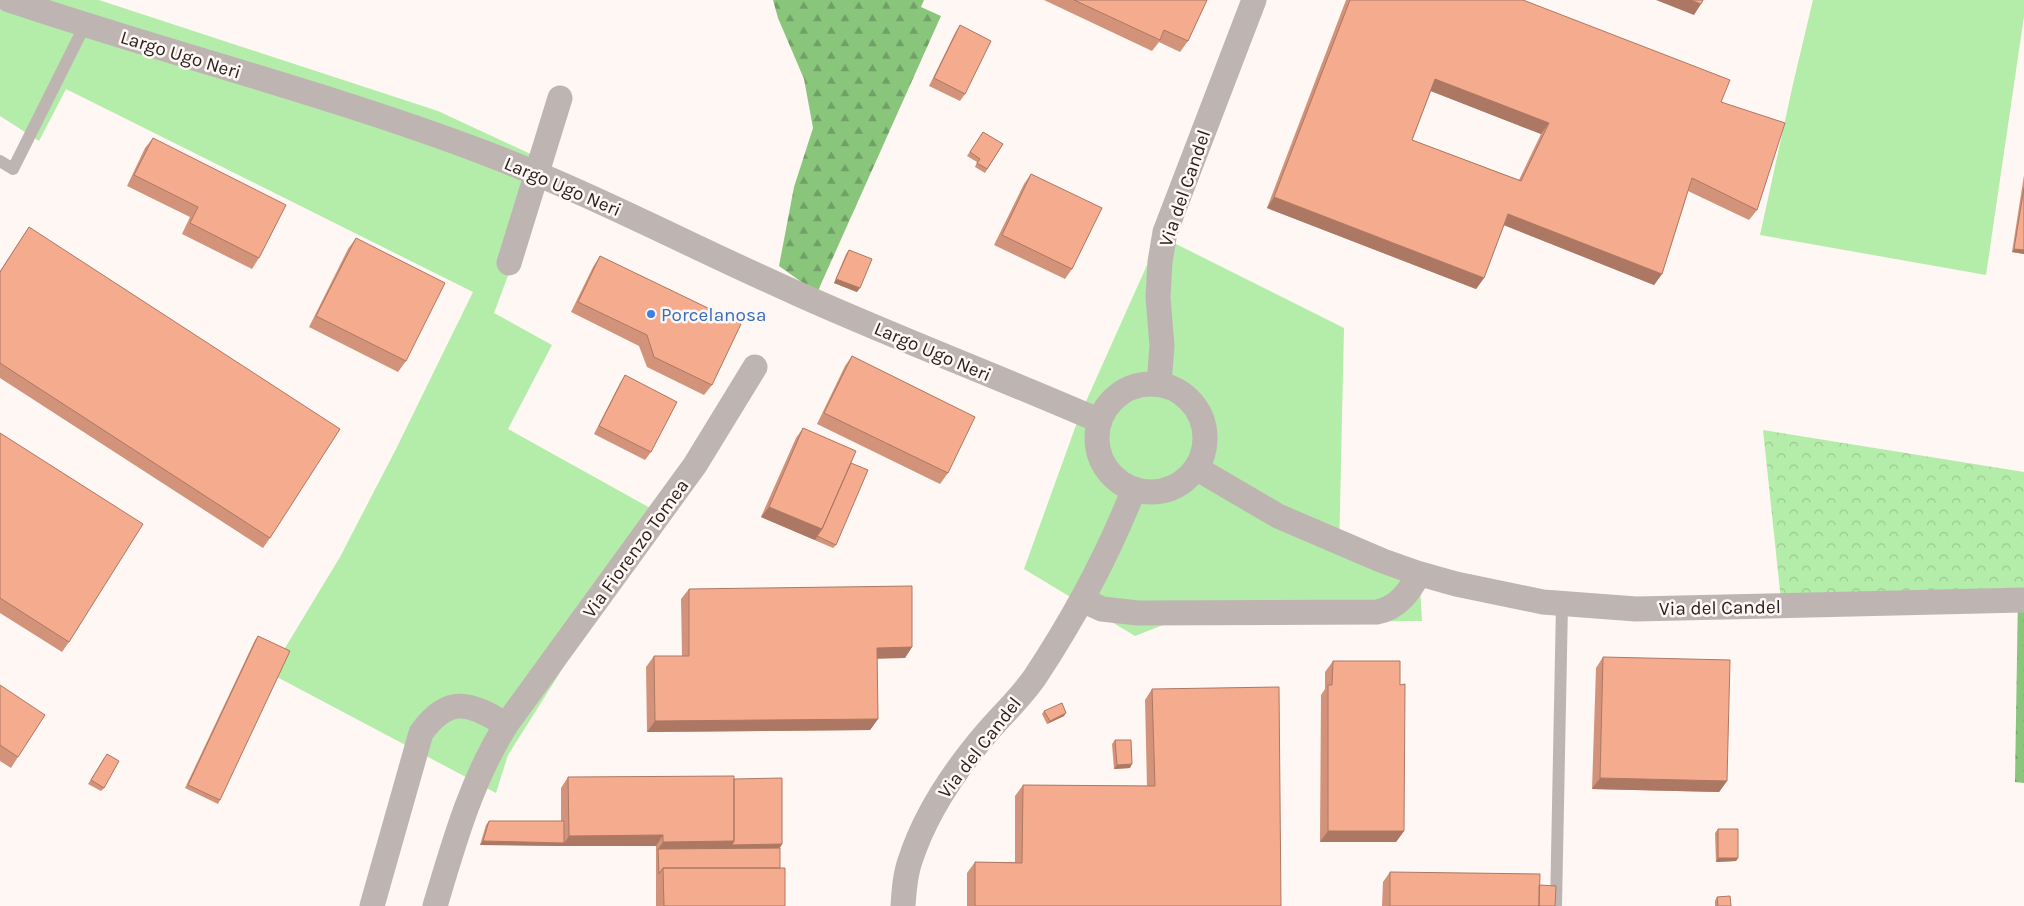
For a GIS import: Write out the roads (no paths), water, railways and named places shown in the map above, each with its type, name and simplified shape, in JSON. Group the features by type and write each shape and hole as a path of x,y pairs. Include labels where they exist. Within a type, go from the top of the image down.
{"street":[{"name":"Largo Ugo Neri","path":"9,0 404,124 487,154 656,226 796,293 1100,421"},
{"name":"Via del Candel","path":"1159,384 1162,346 1158,297 1160,262 1165,232 1254,0"},
{"path":"509,263 560,98"},
{"name":"Via Fiorenzo Tomea","path":"435,906 466,806 491,748 695,465 755,367"},
{"path":"1144,384 1159,384 1174,388 1187,397 1197,408 1204,423 1206,439 1203,454 1196,468 1179,484 1157,492 1134,489 1119,481 1108,469 1100,454 1097,438 1100,421 1106,407 1116,396 1129,388 1144,384"},
{"name":"Via del Candel","path":"1196,468 1278,516 1419,574 1496,593 1562,604 1636,610 2024,600"},
{"name":"Via del Candel","path":"903,906 909,862 942,791 972,750 1034,679 1082,600 1121,521 1134,489"},
{"path":"1082,600 1102,609 1138,613 1377,612 1388,610 1401,600 1412,587 1419,574"},
{"path":"372,906 421,733 432,718 445,710 459,706 484,711 506,725"}],"lane":[{"path":"0,161 13,169 85,25"},
{"path":"1556,906 1562,604"}],"place":[{"name":"Porcelanosa","path":"651,314"}]}
